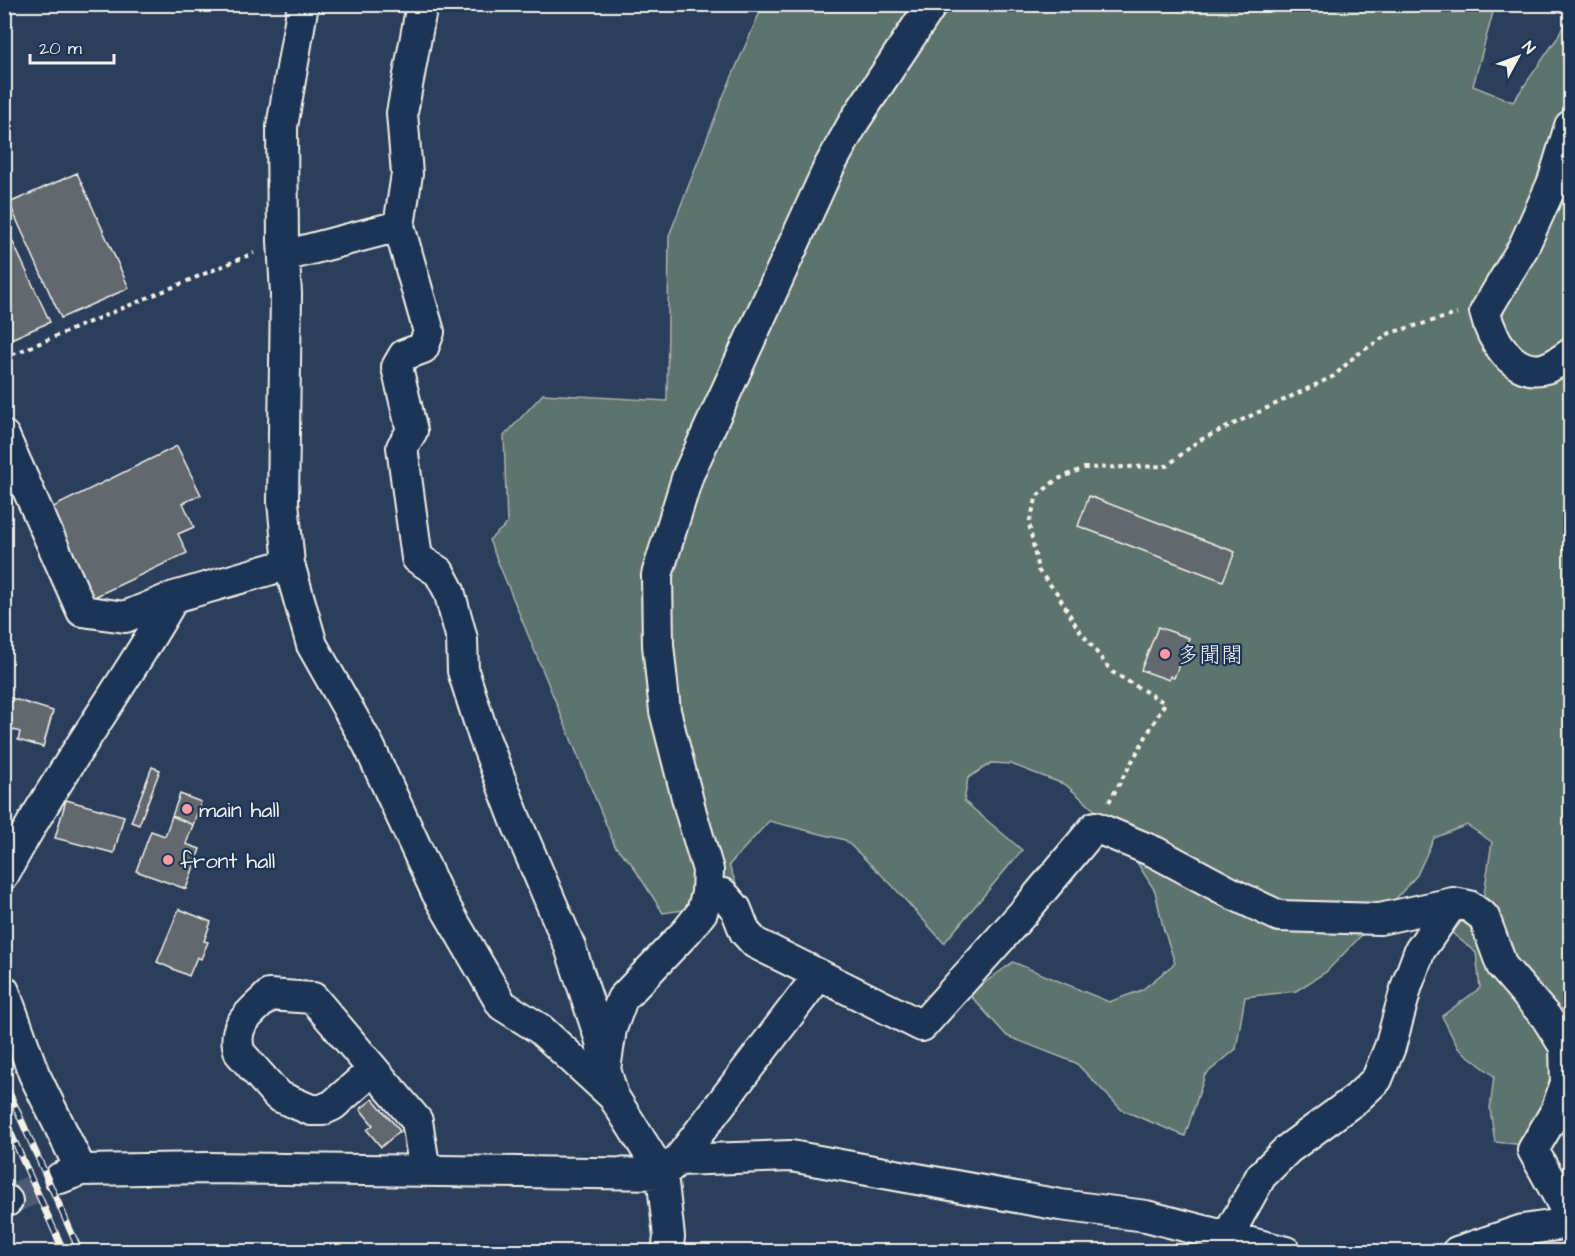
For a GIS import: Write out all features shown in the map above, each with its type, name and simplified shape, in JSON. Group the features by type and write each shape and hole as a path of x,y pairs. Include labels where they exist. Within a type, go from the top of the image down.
{"street":[{"path":"303,4 282,127 286,305 283,502 289,564 312,645 369,746 437,893 502,1005 540,1029 609,1082 670,1167 667,1251"},
{"path":"422,4 402,113 407,174 399,226 429,332 423,348 404,355 397,367 412,431 402,447 417,558 439,572 449,591 462,639 463,671 484,737 516,821 570,947 601,1041 609,1082"},
{"path":"609,1082 611,1029 622,999 687,931 702,912 707,893 708,870 665,711 658,645 657,575 688,475 829,167 855,120 932,4"},
{"path":"1570,126 1552,182 1523,248 1485,312 1488,327 1504,353 1518,364 1533,370 1545,369 1570,354"},
{"path":"283,248 399,226"},
{"path":"4,436 82,611 125,617 174,597 289,564"},
{"path":"4,874 25,834 149,641 174,597"},
{"path":"707,893 723,894 736,909 745,932 755,943 922,1026 1024,912 1095,827 1155,852 1279,916 1380,919 1453,903 1469,906 1484,917 1502,966 1546,1017 1565,1047 1566,1083 1556,1111 1533,1150 1570,1217"},
{"path":"1227,1237 1261,1176 1288,1149 1356,1099 1377,1079 1390,1047 1407,985 1420,950 1453,903"},
{"path":"670,1167 819,975"},
{"path":"4,991 71,1174 209,1167 424,1172 670,1167 791,1156 1049,1203 1146,1216 1286,1251"},
{"path":"373,1070 333,1105 322,1110 311,1110 278,1096 240,1053 237,1033 242,1023 269,995 313,998 417,1121 424,1172"},
{"path":"1457,1251 1523,1230 1570,1223"}],"path":[{"path":"4,358 283,248"},
{"path":"1095,827 1165,704 1112,672 1098,657 1057,593 1038,570 1029,523 1037,496 1056,480 1084,468 1167,466 1198,441 1334,376 1354,356 1390,333 1458,314 1485,312"}],"green space":[{"path":"763,5 1495,5 1473,86 1513,102 1558,37 1570,12 1570,216 1564,304 1570,311 1570,1120 1564,1120 1526,1145 1495,1142 1490,1109 1494,1076 1458,1048 1442,1016 1480,988 1476,953 1452,933 1484,894 1492,842 1467,825 1434,838 1417,875 1326,972 1296,991 1245,997 1236,1049 1205,1075 1185,1136 1122,1110 1076,1063 1007,1036 969,994 1013,962 1109,1002 1142,990 1175,963 1163,927 1155,891 1116,829 1066,785 1011,764 991,763 968,778 964,801 1022,850 944,943 891,884 845,840 769,821 729,865 737,886 719,905 663,913 631,863 615,846 489,540 507,524 504,436 543,394 667,401 669,236 723,97"}],"building":[{"path":"77,173 129,288 61,318 9,203"},
{"path":"4,223 50,322 4,342"},
{"path":"177,446 201,495 183,503 194,527 178,534 187,553 88,600 45,511"},
{"path":"1089,496 1235,552 1223,581 1078,526"},
{"name":"多聞閣","path":"1158,627 1189,638 1174,678 1170,676 1169,680 1141,670"},
{"path":"4,696 53,711 43,747 18,740 20,732 4,727"},
{"path":"152,767 160,770 139,825 131,822"},
{"name":"main hall","path":"180,794 201,802 193,825 172,816"},
{"path":"66,800 124,816 114,853 55,838"},
{"name":"front hall","path":"172,816 193,825 186,844 200,849 186,889 136,871 151,831 165,836"},
{"path":"179,909 211,922 204,941 208,942 201,959 197,957 189,976 157,962"},
{"path":"373,1099 400,1131 381,1147 367,1130 373,1125 360,1109"}],"tunnel":[{"path":"7,1201 60,1178"}],"railway":[{"path":"4,1081 80,1252"},
{"path":"4,1118 64,1252"}],"place":[{"name":"多聞閣","path":"1165,654"},
{"name":"main hall","path":"187,809"},
{"name":"front hall","path":"168,860"}]}
